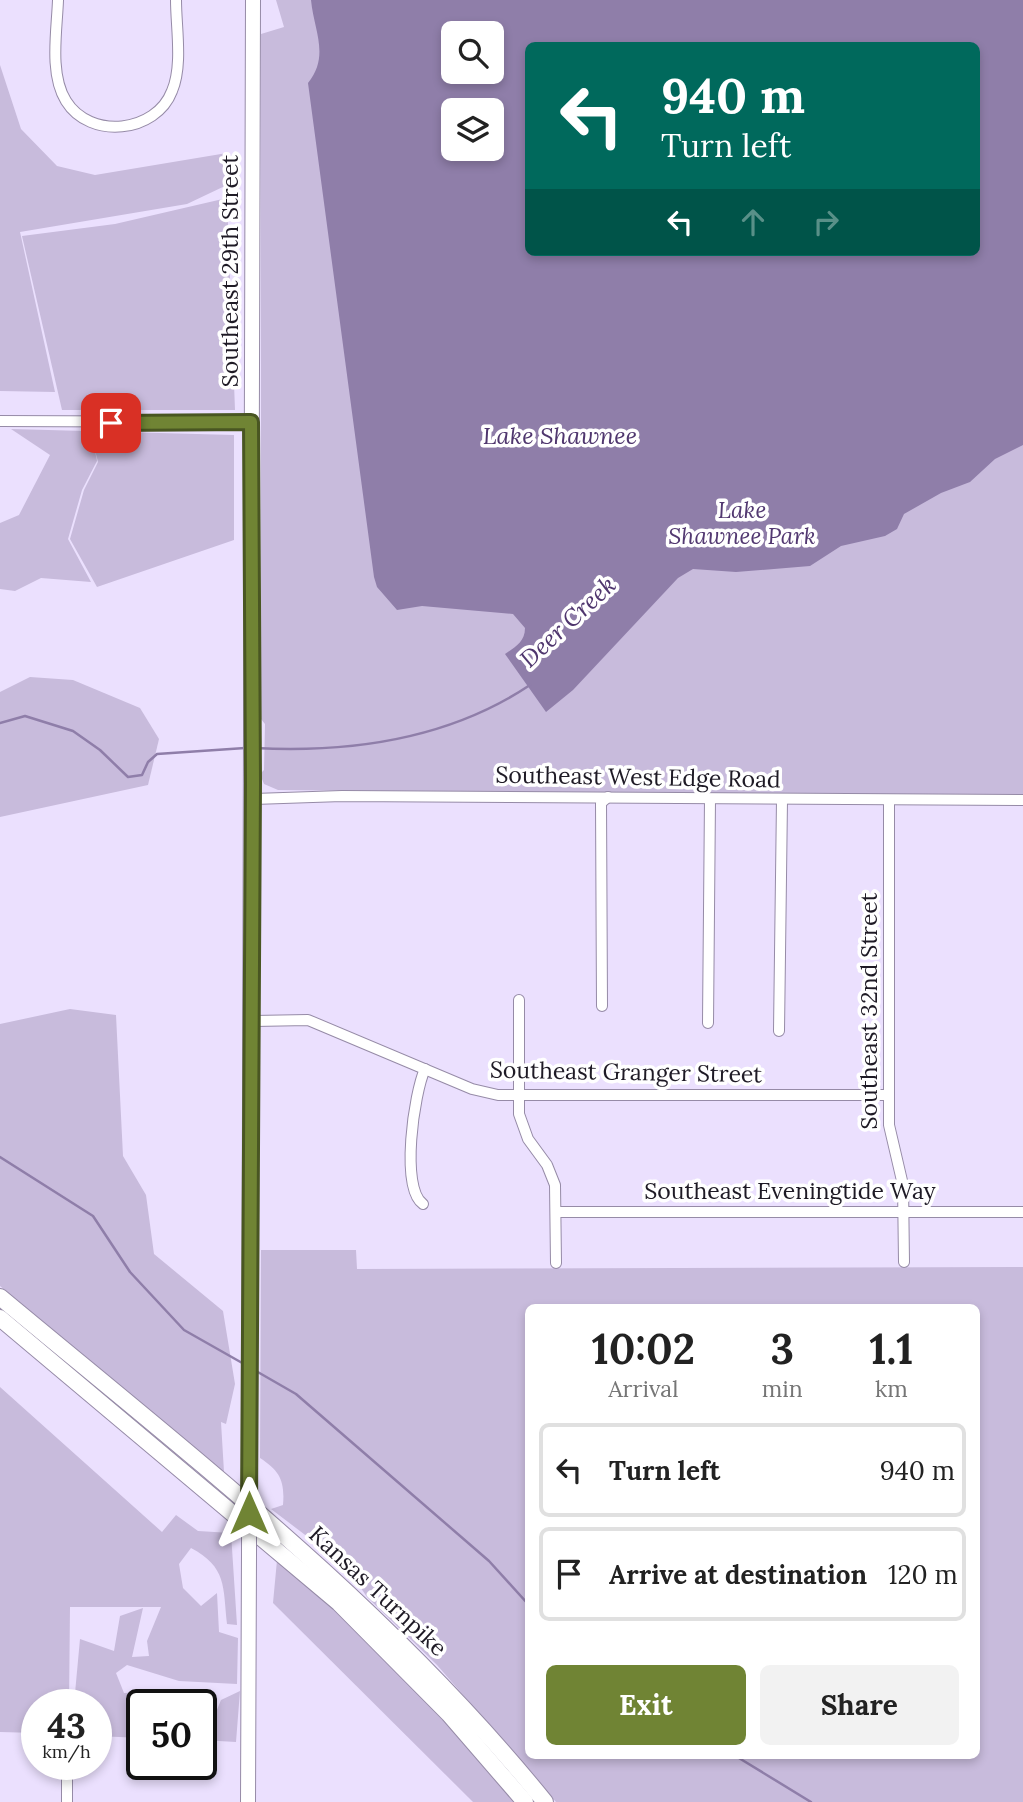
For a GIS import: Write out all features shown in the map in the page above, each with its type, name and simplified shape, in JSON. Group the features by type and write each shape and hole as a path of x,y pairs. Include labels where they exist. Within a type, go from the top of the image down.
{"highway":[{"name":"Kansas Turnpike","path":"0,1297 290,1540 380,1620 482,1727 545,1802"},
{"name":"Kansas Turnpike","path":"0,1318 348,1612 449,1714 525,1802"}],"main road":[{"name":"Southeast 29th Street","path":"248,1802 253,770 253,0"}],"street":[{"path":"58,0 57,76 66,100 79,115 97,125 126,126 153,116 172,93 176,73 176,0"},
{"path":"0,421 251,422"},
{"name":"Southeast West Edge Road","path":"252,799 342,796 1023,800"},
{"path":"602,1006 601,803 608,797"},
{"path":"708,1023 710,799"},
{"path":"779,1031 782,800"},
{"name":"Southeast 32nd Street","path":"889,800 890,1134 903,1185 904,1262"},
{"path":"519,1000 519,1096 523,1128 552,1175 556,1212 556,1263"},
{"name":"Southeast Granger Street","path":"250,1021 308,1020 472,1089 519,1096 889,1095"},
{"path":"423,1205 412,1189 413,1114 425,1069"},
{"name":"Southeast Eveningtide Way","path":"556,1212 1023,1212"},
{"path":"67,1780 67,1802"}],"green space":[{"name":"Lake Shawnee Park","path":"276,0 1023,0 1023,797 278,790 264,784 260,774 264,770 265,724 261,719 261,34 284,27"},
{"path":"0,65 21,129 57,166 95,175 227,153 227,185 187,204 20,232 55,392 0,391"},
{"path":"227,198 235,410 62,410 22,236 115,224"},
{"path":"11,429 234,435 234,540 97,587 70,539 84,490 98,462 94,446 97,461 82,490 68,539 91,582 41,578 15,591 0,589 0,523 19,515 50,455"},
{"path":"30,677 73,680 140,708 159,739 148,785 0,817 0,692"},
{"path":"70,1009 116,1015 123,1156 146,1195 154,1254 223,1311 235,1384 226,1424 221,1422 224,1472 0,1286 0,1024"},
{"path":"261,1250 356,1250 357,1269 1023,1267 1023,1802 556,1802 437,1665 367,1597 346,1566 271,1509 283,1505 282,1483 272,1467 260,1458"},
{"path":"0,1387 162,1532 176,1515 198,1531 231,1533 237,1625 227,1624 221,1579 211,1563 191,1548 179,1564 183,1588 201,1606 217,1593 219,1632 238,1638 237,1684 179,1681 127,1665 116,1673 126,1693 126,1737 112,1737 112,1689 75,1689 80,1639 114,1651 120,1616 143,1608 132,1657 149,1656 147,1641 161,1607 70,1607 69,1689 21,1689 21,1733 0,1732"},
{"path":"277,1560 355,1627 466,1743 516,1802 473,1802 273,1603"},
{"path":"240,1691 236,1742 217,1741 217,1710 221,1700"}],"water":[{"name":"Lake Shawnee","path":"311,0 1023,0 1023,445 995,459 970,482 941,493 904,514 897,529 885,536 841,546 810,566 736,572 693,569 678,578 573,690 546,712 505,654 519,644 525,633 525,628 513,614 422,606 397,610 377,587 308,83 315,73 319,53"}],"waterway":[{"name":"Deer Creek","path":"255,748 327,748 398,739 466,718 530,685"},
{"name":"Deer Creek","path":"0,723 25,716 73,731 100,750 128,777 142,775 148,762 157,754 245,748"},
{"path":"0,1157 93,1216 130,1272 184,1330 244,1364"},
{"path":"256,1371 296,1394 489,1561 525,1601"},
{"path":"741,1759 811,1802"}],"route":[{"path":"111,423 251,422 253,783 249,1513"}]}
